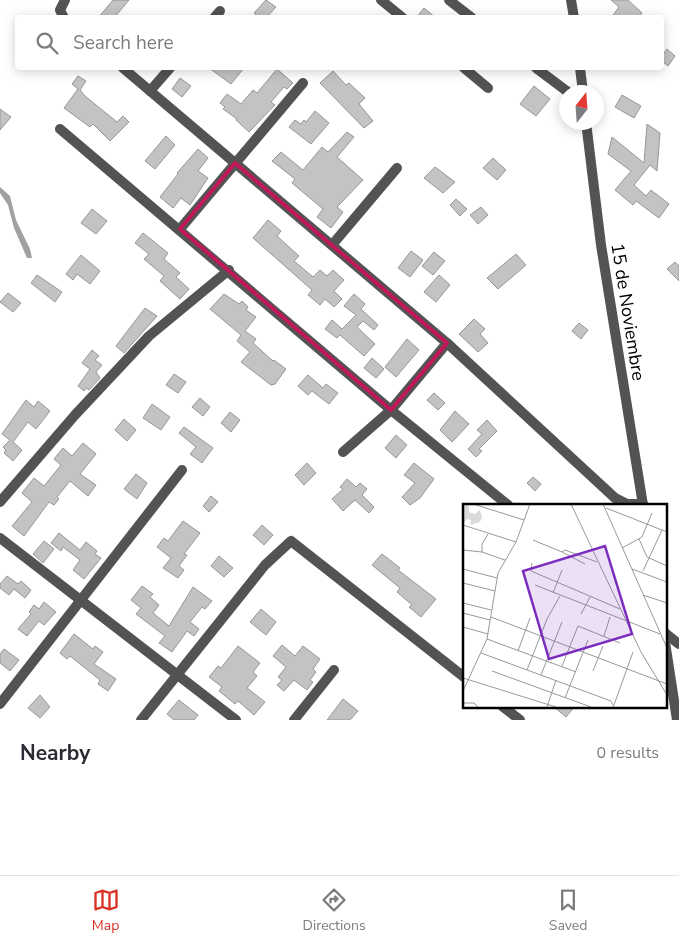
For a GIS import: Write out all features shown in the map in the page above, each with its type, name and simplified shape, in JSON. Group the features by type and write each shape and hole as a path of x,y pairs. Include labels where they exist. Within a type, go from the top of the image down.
{"street":[{"path":"62,15 60,10 65,0"},
{"path":"381,0 399,15"},
{"path":"450,0 468,15"},
{"path":"572,0 574,15"},
{"path":"125,70 447,343 615,498 627,504"},
{"path":"150,91 168,70"},
{"path":"466,70 488,88"},
{"path":"539,70 559,85"},
{"path":"580,70 582,85"},
{"path":"180,229 303,83"},
{"path":"60,129 229,270 391,410 507,504"},
{"name":"15 de Noviembre","path":"587,130 601,245 643,504"},
{"path":"332,246 397,168"},
{"path":"0,502 75,415 149,336 229,270"},
{"path":"343,452 391,410 447,343"},
{"path":"0,704 182,470"},
{"path":"0,538 236,720"},
{"path":"141,720 265,565 291,541 463,676"},
{"path":"666,634 679,644"},
{"path":"666,648 678,720"},
{"path":"294,720 334,670"},
{"path":"505,708 520,720"}],"highlighted area":[{"path":"235,163 447,343 391,410 180,229"}],"shaded area":[{"path":"0,187 10,196 16,220 30,249 32,258 27,258 14,228 8,205 0,193"}],"building":[{"path":"113,0 129,0 116,15 100,15"},
{"path":"266,0 276,7 269,15 256,15 254,13"},
{"path":"611,0 628,0 642,13 640,15 613,15 619,7"},
{"path":"424,8 432,15 418,15"},
{"path":"667,49 675,56 668,66 664,63 664,53"},
{"path":"212,70 242,70 231,84"},
{"path":"276,70 293,83 287,89 284,87 271,102 275,105 249,132 237,119 223,109 225,107 220,103 227,94 241,104 253,90 257,93"},
{"path":"333,71 346,85 349,83 365,98 359,104 373,121 364,128 320,83"},
{"path":"78,76 86,81 80,90 85,96 117,122 123,116 129,122 110,141 93,124 90,127 64,108 78,89 72,84"},
{"path":"180,78 191,86 182,97 172,89"},
{"path":"534,86 550,99 536,116 520,104"},
{"path":"622,95 641,106 634,118 615,107"},
{"path":"0,109 11,117 0,130"},
{"path":"315,111 329,123 311,144 289,127 295,120 301,124 304,120 306,122"},
{"path":"647,124 660,133 657,171 650,165 634,185 646,196 651,190 669,204 659,218 636,201 633,205 615,190 631,171 608,154 612,137 644,163"},
{"path":"347,132 354,137 337,157 363,180 337,207 343,212 331,228 317,217 323,209 292,183 295,179 272,161 281,152 303,170 322,147 328,152"},
{"path":"166,136 175,145 155,169 145,161"},
{"path":"198,149 208,158 198,171 208,178 190,205 181,198 173,208 160,197 177,173"},
{"path":"493,158 506,170 497,180 483,168"},
{"path":"435,167 455,182 443,193 424,178"},
{"path":"456,199 467,209 460,216 450,205"},
{"path":"481,207 488,215 478,224 470,215"},
{"path":"92,209 107,221 96,234 81,223"},
{"path":"268,220 281,231 277,236 299,256 294,261 313,277 320,270 327,276 333,270 344,280 334,291 342,299 334,307 325,299 320,305 308,295 312,290 253,238"},
{"path":"143,233 168,253 164,259 180,273 176,277 189,289 180,299 160,281 164,276 144,259 149,254 135,243"},
{"path":"411,251 423,260 410,277 398,268"},
{"path":"434,252 445,261 433,275 422,266"},
{"path":"516,254 526,265 498,289 487,278"},
{"path":"81,255 100,271 90,284 77,274 73,280 66,274"},
{"path":"675,262 679,266 679,281 667,269"},
{"path":"37,275 62,292 55,302 31,283"},
{"path":"439,275 450,285 436,302 424,292"},
{"path":"8,293 21,303 13,312 0,302"},
{"path":"224,294 239,304 242,301 248,307 246,310 256,317 245,331 256,339 253,343 273,361 286,369 275,384 271,385 241,362 250,352 237,341 241,335 210,309"},
{"path":"354,294 365,304 361,309 378,325 374,330 363,321 357,327 375,344 364,356 340,335 337,338 325,329 332,320 342,329 356,315 344,306"},
{"path":"145,308 157,316 124,353 116,346"},
{"path":"474,319 485,329 480,334 488,343 478,352 459,334"},
{"path":"579,323 588,330 581,339 572,331"},
{"path":"407,339 419,350 396,377 385,367"},
{"path":"92,350 99,356 95,360 102,365 96,372 100,378 89,390 86,388 84,391 78,386 90,369 82,363"},
{"path":"372,358 384,369 376,378 364,368"},
{"path":"174,374 186,382 178,393 166,385"},
{"path":"308,375 323,388 326,384 338,393 329,404 312,391 308,395 298,386"},
{"path":"434,393 445,403 438,410 427,400"},
{"path":"200,398 210,407 203,416 192,407"},
{"path":"26,400 34,407 38,401 50,411 36,429 28,422 13,442 22,450 13,461 4,453 6,450 3,447 10,440 2,434"},
{"path":"152,404 170,417 161,430 143,418"},
{"path":"455,411 469,424 452,442 440,430"},
{"path":"230,412 240,420 231,432 221,423"},
{"path":"124,419 136,430 127,441 115,430"},
{"path":"487,420 497,431 479,449 482,451 476,457 468,449 482,434 477,430"},
{"path":"184,427 213,448 202,463 190,454 196,447 179,433"},
{"path":"396,435 407,445 396,458 385,448"},
{"path":"83,443 96,454 80,474 96,485 88,496 70,481 57,497 59,499 54,505 49,502 24,536 12,526 32,502 22,493 34,478 44,486 61,465 54,459 63,448 72,456"},
{"path":"307,463 316,473 304,485 295,475"},
{"path":"414,463 434,479 420,498 410,505 402,497 415,483 404,475"},
{"path":"136,474 147,483 137,499 124,489"},
{"path":"533,477 541,484 535,491 527,483"},
{"path":"347,479 356,487 360,483 367,489 362,495 374,507 369,513 355,500 343,511 332,499 343,489 340,487"},
{"path":"211,496 218,502 209,512 203,506"},
{"path":"183,521 200,533 184,554 187,555 179,566 184,570 178,578 163,568 171,558 157,547 164,538 168,541"},
{"path":"262,525 273,535 264,545 253,535"},
{"path":"59,533 80,550 86,542 97,551 95,554 101,558 84,579 73,570 80,560 63,547 61,551 51,543"},
{"path":"44,541 54,549 43,563 33,554"},
{"path":"382,554 400,568 398,570 436,599 421,617 409,607 412,605 397,592 400,588 372,565"},
{"path":"219,556 233,568 224,577 211,566"},
{"path":"7,576 18,584 21,581 31,590 25,598 14,589 9,595 0,588 0,584"},
{"path":"142,586 153,594 150,597 159,605 153,613 169,626 193,587 212,601 205,609 202,607 190,622 199,629 194,636 187,631 172,652 159,643 165,636 136,614 141,608 131,600"},
{"path":"44,602 56,612 44,625 39,621 27,636 18,629 31,614 29,612 34,605 39,609"},
{"path":"261,609 276,622 266,635 250,622"},
{"path":"74,634 93,649 95,646 103,652 94,664 116,679 108,691 98,684 100,680 70,656 67,659 60,653"},
{"path":"282,645 295,656 303,646 320,659 313,669 316,672 310,680 313,682 307,690 294,680 284,691 277,685 282,680 278,677 286,667 273,656"},
{"path":"238,646 260,663 253,672 257,676 247,688 265,702 254,715 238,701 235,704 219,691 222,687 209,677 218,666 221,668"},
{"path":"4,649 19,660 10,671 0,663 0,654"},
{"path":"40,695 50,707 40,718 28,708"},
{"path":"343,699 358,711 350,720 327,720"},
{"path":"179,700 198,715 194,720 174,720 167,714"},
{"path":"555,708 573,708 566,717"}]}
